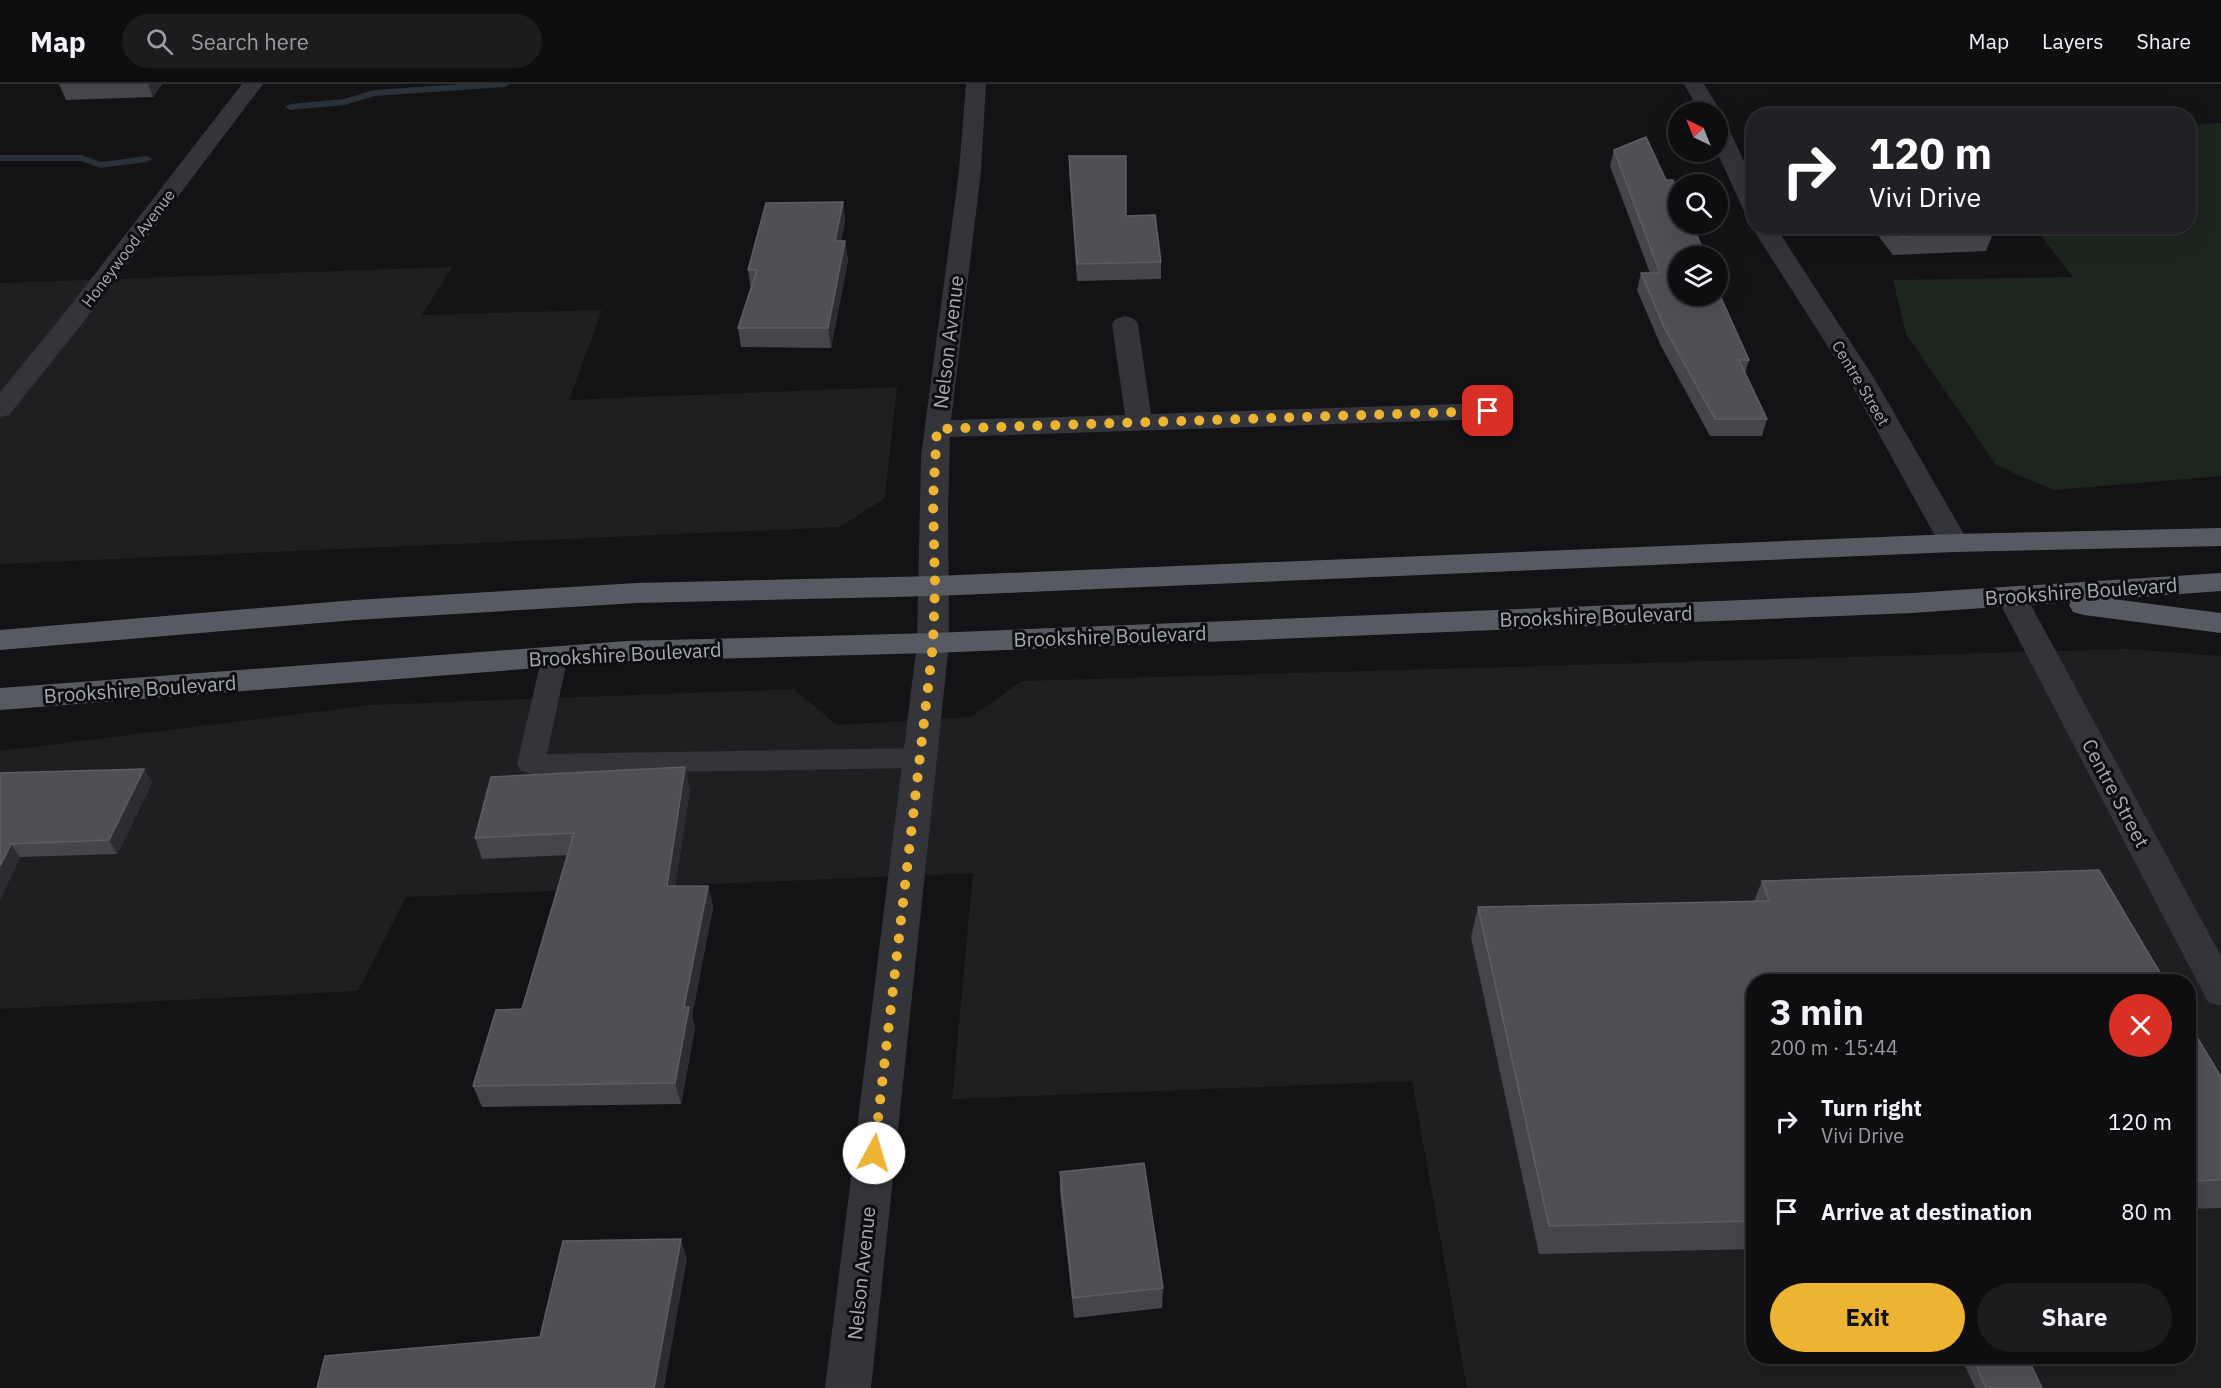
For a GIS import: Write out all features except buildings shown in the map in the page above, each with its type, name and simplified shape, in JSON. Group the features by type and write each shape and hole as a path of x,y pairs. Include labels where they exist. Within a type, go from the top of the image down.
{"highway":[{"path":"0,640 444,603 637,593 935,586 1954,543 2221,537"},
{"name":"Brookshire Boulevard","path":"0,699 627,651 933,644 1912,603 2221,582"},
{"path":"2011,596 2221,623"}],"street":[{"name":"Honeywood Avenue","path":"0,409 72,320 253,84"},
{"name":"Nelson Avenue","path":"848,1388 933,644 935,586 933,500 937,429 959,255 976,84"},
{"path":"1694,84 1704,102"},
{"path":"1728,151 1746,191"},
{"name":"Centre Street","path":"1768,234 1861,378 1954,543"},
{"path":"1125,324 1139,422"},
{"path":"937,429 1488,411"},
{"name":"Centre Street","path":"2011,596 2221,991"}],"lane":[{"path":"555,656 531,764 920,758"}],"shaded area":[{"path":"2221,123 2221,476 2053,490 1996,465 1906,334 1893,280 2073,277 2039,234 2196,234 2196,125"},
{"path":"452,267 422,315 602,310 569,400 897,387 885,498 840,527 0,564 0,283"},
{"path":"2128,649 2221,656 2221,1388 1467,1388 1412,1081 952,1099 973,873 406,897 358,991 0,1009 0,751 371,705 794,689 837,725 971,717 1022,681"}],"waterway":[{"path":"290,107 345,102 374,93 505,84"},
{"path":"0,158 82,158 100,165 147,159"}],"route":[{"path":"874,1153 933,644 935,586 933,500 937,429 1488,411"}]}
